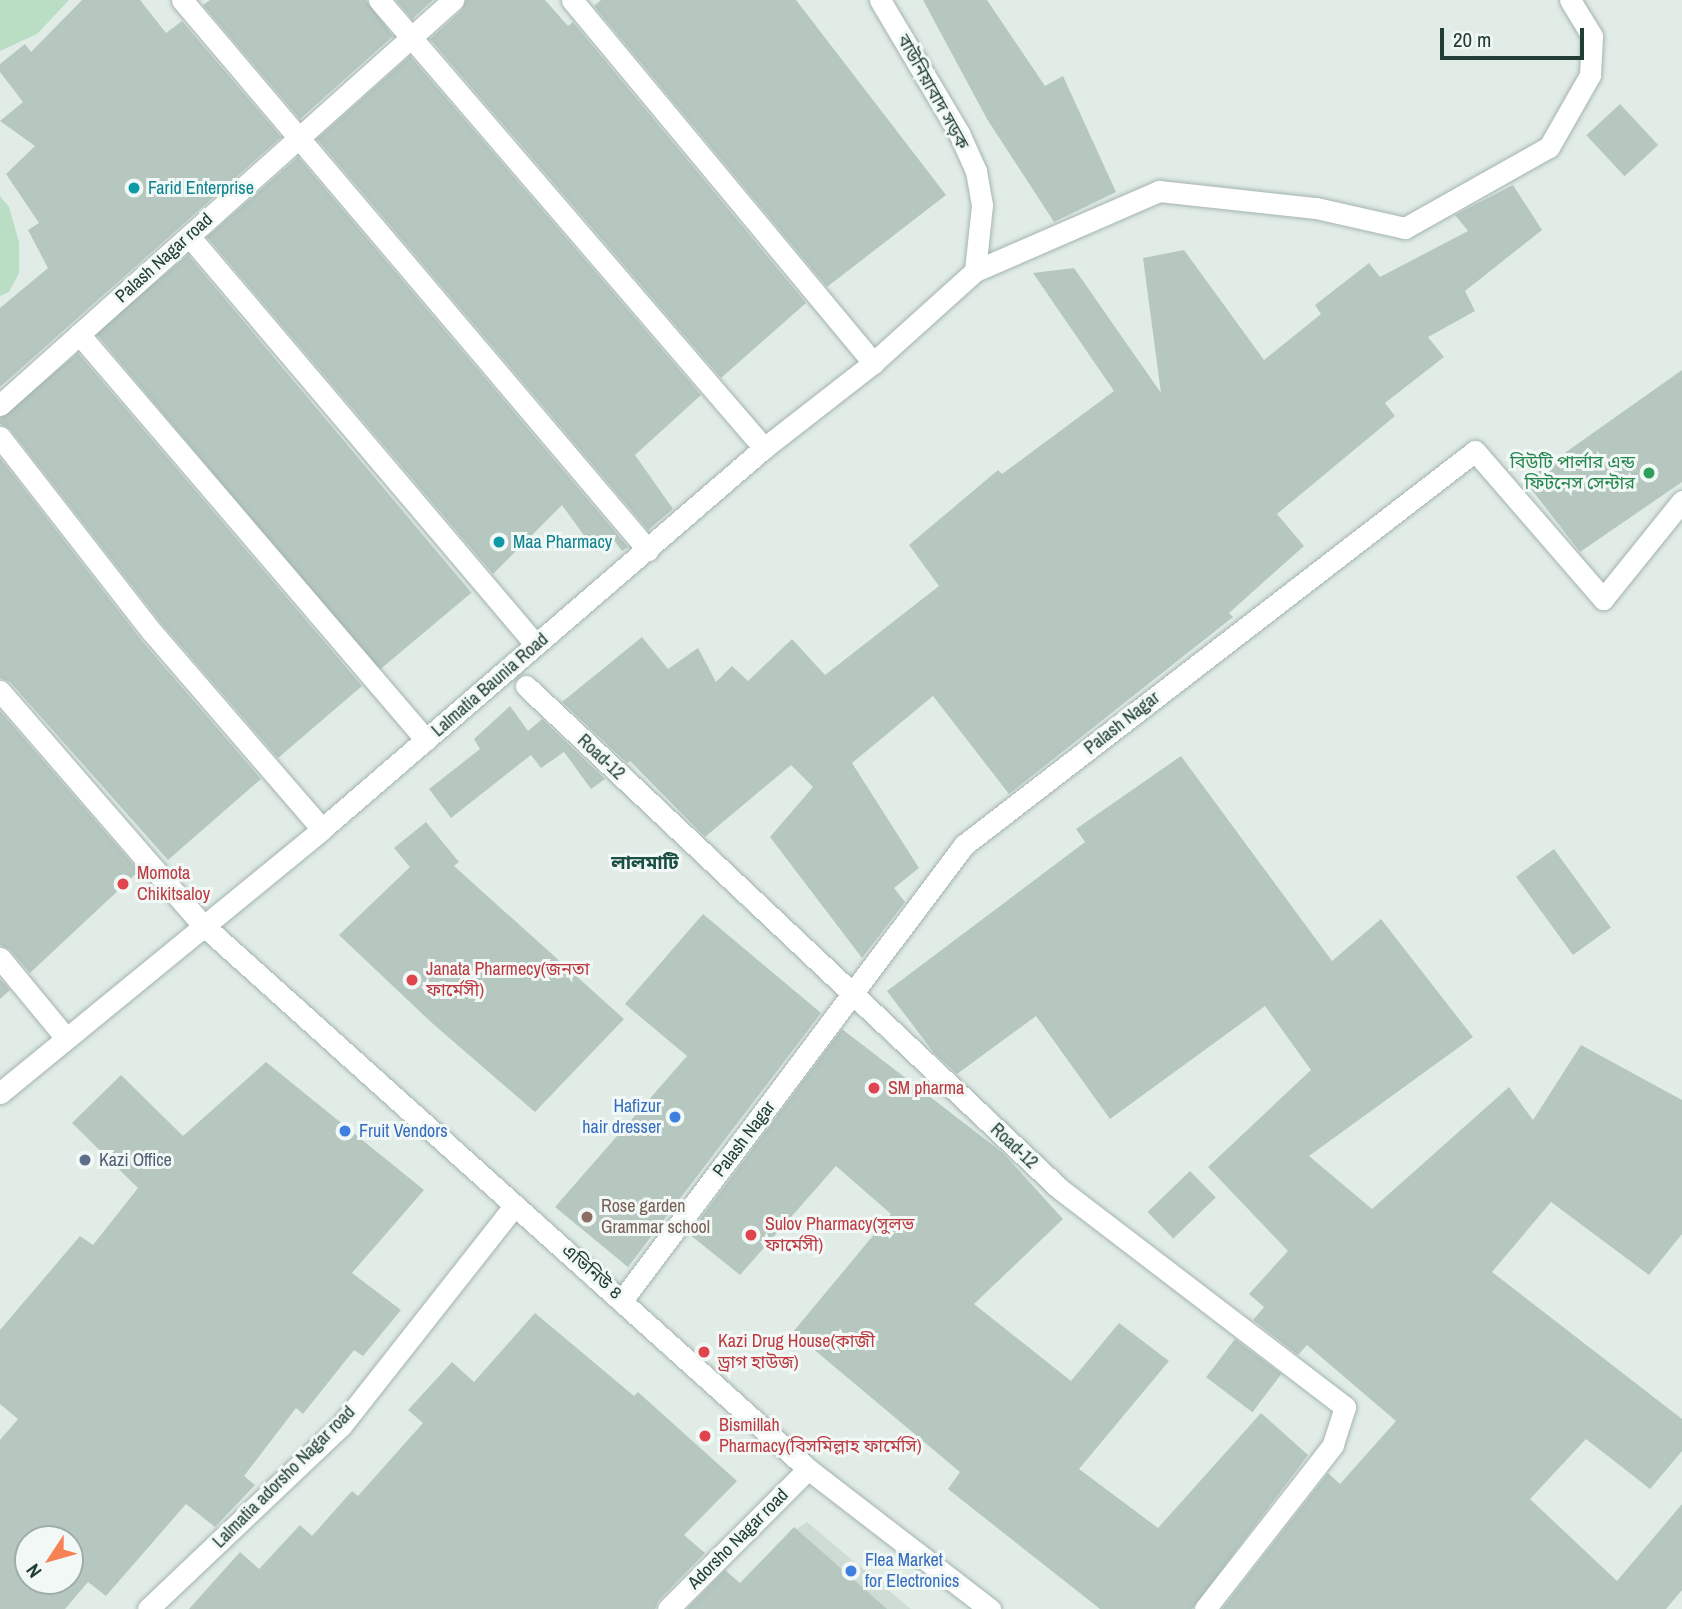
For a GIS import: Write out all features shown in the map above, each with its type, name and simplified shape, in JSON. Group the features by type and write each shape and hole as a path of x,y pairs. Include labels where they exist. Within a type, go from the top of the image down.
{"street":[{"path":"181,0 648,550"},
{"path":"379,0 764,448"},
{"name":"Palash Nagar road","path":"0,405 453,0"},
{"path":"572,0 873,363"},
{"name":"বাউনিয়াবাদ সড়ক","path":"880,0 959,133 976,171 982,205 975,271"},
{"name":"Lalmatia Baunia Road","path":"0,1093 322,829 764,448 873,363 975,271 1159,191 1317,208 1405,228 1549,147 1590,75 1592,36 1570,0"},
{"path":"189,236 536,645"},
{"path":"79,334 426,740"},
{"path":"0,437 152,632 322,829"},
{"name":"Palash Nagar","path":"623,1299 964,845 1475,451 1603,600 1682,501"},
{"name":"Road-12","path":"526,686 1060,1189 1345,1407 1333,1445 1205,1609"},
{"name":"এভিনিউ ৪","path":"0,691 203,925 623,1299 808,1469 989,1609"},
{"path":"0,958 66,1038"},
{"name":"Lalmatia adorsho Nagar road","path":"148,1609 341,1426 515,1205"},
{"name":"Adorsho Nagar road","path":"668,1609 808,1469"}],"shaded area":[{"name":"Flea Market for Electronics","path":"807,1522 911,1609 882,1609 791,1533"}],"green space":[{"path":"0,0 69,0 37,34 0,51"},
{"path":"0,196 9,207 19,242 19,273 9,292 0,296"}],"building":[{"path":"82,0 140,0 166,33 182,21 281,137 0,387 0,308 48,268 28,230 39,223 6,174 35,146 0,121 23,102 0,72 0,64 25,44 31,52"},
{"path":"210,0 366,0 393,36 300,119 203,5"},
{"path":"396,0 433,0 412,19"},
{"path":"466,0 545,0 568,26 573,22 806,303 721,378 430,39 462,10"},
{"path":"601,0 796,0 946,195 827,287 594,6"},
{"path":"923,0 987,0 1045,86 1063,76 1116,192 1054,222 987,119"},
{"path":"410,56 701,395 635,455 673,509 648,530 317,139"},
{"path":"1620,104 1658,145 1625,176 1586,135"},
{"path":"298,157 628,547 622,551 613,539 596,552 562,505 493,574 207,237"},
{"path":"1513,185 1542,230 1465,291 1475,311 1428,337 1444,357 1385,403 1395,416 1277,514 1304,546 1229,613 1233,617 1009,794 933,696 852,763 919,868 894,888 905,902 862,958 770,837 813,787 791,765 705,837 630,761 627,763 562,702 642,637 668,669 698,648 716,682 732,666 748,681 792,639 825,675 939,586 909,545 998,470 1002,474 1114,391 1033,273 1074,268 1161,393 1143,258 1184,250 1264,360 1321,314 1315,305 1369,263 1380,277 1468,231 1455,215"},
{"path":"188,255 471,593 379,671 95,333"},
{"path":"78,353 362,686 278,758 162,624 10,429 0,424 0,418"},
{"path":"1682,370 1682,482 1580,552 1525,481"},
{"path":"0,458 142,641 261,779 168,860 10,682 0,678"},
{"path":"510,706 528,731 542,719 605,779 591,789 564,752 541,768 531,755 451,818 429,789 480,749 474,739"},
{"path":"0,711 139,871 30,973 10,950 0,945"},
{"path":"1181,756 1332,961 1381,919 1473,1037 1309,1156 1372,1209 1509,1087 1533,1120 1581,1045 1682,1100 1682,1234 1649,1275 1551,1202 1492,1272 1682,1419 1682,1451 1650,1489 1586,1439 1530,1499 1617,1581 1682,1504 1682,1590 1666,1609 1222,1609 1328,1473 1340,1484 1396,1421 1307,1345 1298,1355 1253,1320 1264,1307 1249,1294 1288,1251 1208,1167 1311,1070 1265,1006 1110,1119 1036,1016 957,1074 934,1053 887,991 1085,842 1076,829"},
{"path":"426,822 459,862 454,866 624,1019 535,1112 432,1023 339,935 410,867 394,848"},
{"path":"1554,849 1611,927 1573,955 1516,877"},
{"path":"703,914 821,1013 628,1267 555,1207 687,1056 625,1004"},
{"path":"0,979 10,990 0,999"},
{"path":"842,1029 1003,1153 1063,1219 974,1304 1071,1381 1119,1323 1169,1361 1079,1469 1158,1528 1261,1413 1308,1455 1192,1609 1100,1609 948,1489 960,1472 793,1332 891,1214 836,1166 740,1275 689,1234"},
{"path":"266,1062 424,1190 352,1273 401,1310 363,1356 354,1350 303,1414 296,1408 244,1476 255,1485 215,1527 186,1504 106,1596 88,1582 84,1587 84,1525 14,1525 14,1595 77,1595 65,1609 0,1609 0,1440 18,1419 0,1404 0,1330 80,1236 93,1245 138,1188 72,1123 121,1075 183,1136"},
{"path":"1190,1171 1216,1198 1173,1239 1148,1212"},
{"path":"535,1313 634,1396 638,1392 737,1481 684,1535 705,1553 659,1600 655,1609 189,1609 240,1552 259,1569 300,1525 312,1536 352,1491 358,1496 423,1423 408,1410 452,1362 474,1382"},
{"path":"1235,1339 1281,1374 1252,1412 1206,1377"},
{"path":"794,1527 887,1609 687,1609 725,1570 740,1583"}],"place":[{"name":"Farid Enterprise","path":"134,188"},
{"name":"বিউটি পার্লার এন্ড ফিটনেস সেন্টার","path":"1649,473"},
{"name":"Maa Pharmacy","path":"499,542"},
{"name":"Momota Chikitsaloy","path":"123,884"},
{"name":"Janata Pharmecy(জনতা ফার্মেসী)","path":"412,980"},
{"name":"SM pharma","path":"874,1088"},
{"name":"Hafizur hair dresser","path":"675,1117"},
{"name":"Fruit Vendors","path":"345,1131"},
{"name":"Kazi Office","path":"85,1160"},
{"name":"Rose garden Grammar school","path":"587,1217"},
{"name":"Sulov Pharmacy(সুলভ ফার্মেসী)","path":"751,1235"},
{"name":"Kazi Drug House(কাজী ড্রাগ হাউজ)","path":"704,1352"},
{"name":"Bismillah Pharmacy(বিসমিল্লাহ ফার্মেসি)","path":"705,1436"},
{"name":"Flea Market for Electronics","path":"851,1571"}],"district":[{"name":"লালমাটি","path":"645,863"}]}
